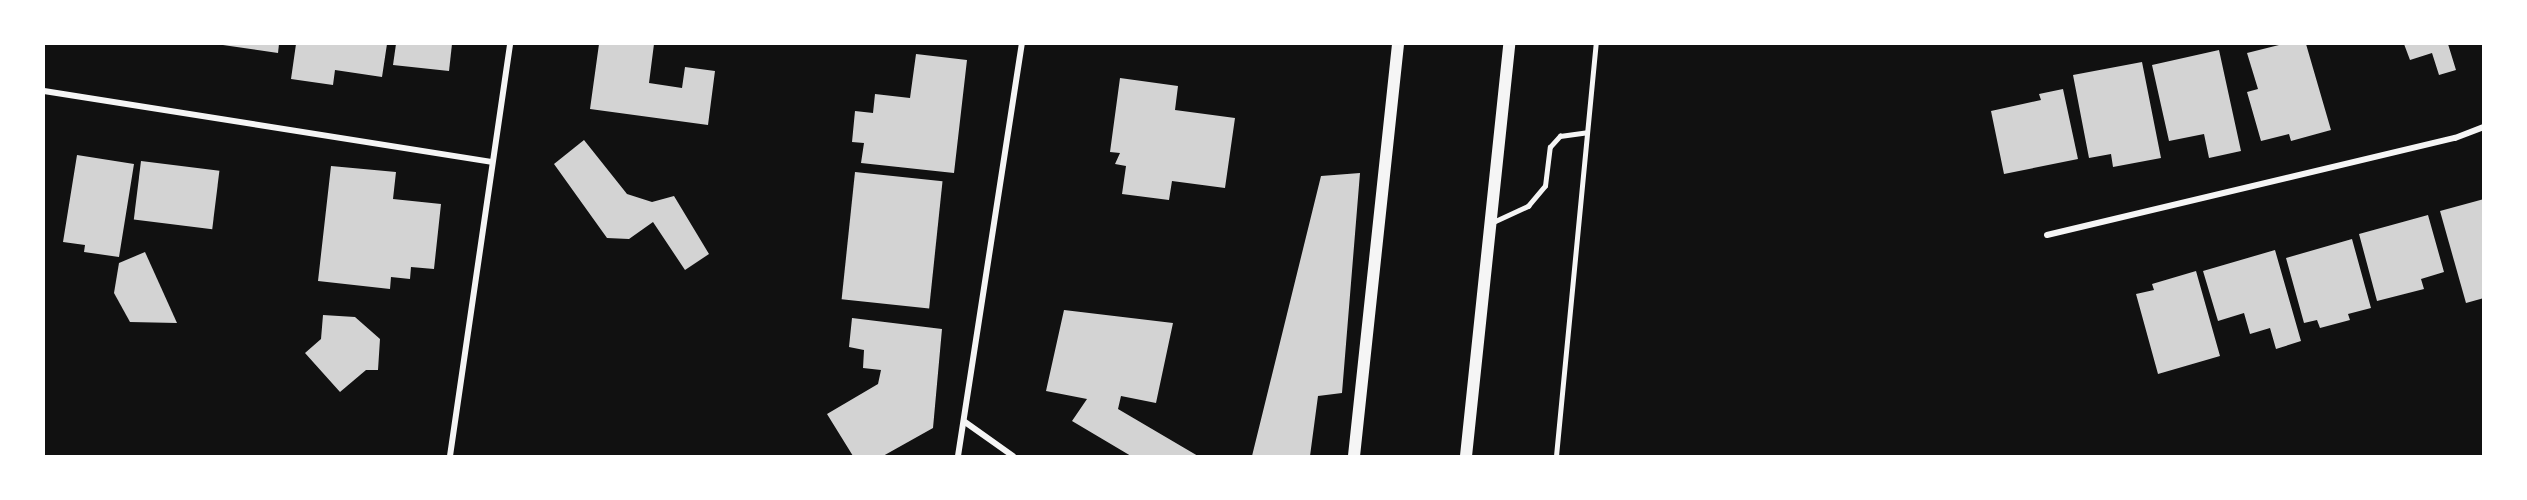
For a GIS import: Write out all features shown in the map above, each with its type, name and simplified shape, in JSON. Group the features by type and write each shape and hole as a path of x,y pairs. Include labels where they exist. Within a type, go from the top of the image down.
{"main road":[{"path":"1354,456 1398,44"},
{"path":"1466,456 1509,44"}],"street":[{"path":"450,456 510,44"},
{"path":"958,456 1022,44"},
{"path":"44,91 491,162"},
{"path":"2047,235 2443,141 2484,127"},
{"path":"965,422 1013,456"}],"lane":[{"path":"1556,456 1596,44"},
{"path":"1489,224 1528,206 1545,186 1550,147 1560,136 1587,132"}],"building":[{"path":"216,44 279,44 278,53"},
{"path":"296,44 387,44 382,77 335,70 333,85 291,79"},
{"path":"396,44 452,44 449,71 393,65"},
{"path":"599,44 654,44 649,83 682,88 685,67 715,71 708,125 590,109"},
{"path":"2283,44 2306,44 2331,130 2291,141 2289,134 2261,141 2247,92 2258,89 2247,53"},
{"path":"2404,44 2448,44 2456,70 2439,75 2432,53 2410,60"},
{"path":"2219,50 2241,151 2209,158 2204,134 2169,141 2152,65"},
{"path":"916,54 967,60 954,173 861,163 864,143 852,142 855,111 873,113 875,94 910,98"},
{"path":"2142,62 2161,158 2113,167 2111,154 2089,158 2073,75"},
{"path":"1120,78 1178,86 1175,110 1235,118 1225,188 1172,181 1169,200 1122,194 1126,166 1115,164 1120,153 1110,152"},
{"path":"2063,89 2078,159 2004,174 1991,111 2041,100 2039,94"},
{"path":"584,140 627,194 652,202 674,196 709,254 685,270 653,222 629,239 607,238 554,164"},
{"path":"77,155 134,164 119,257 84,252 85,245 63,242"},
{"path":"141,161 219,171 212,229 134,220"},
{"path":"331,166 396,172 393,199 441,204 434,269 411,267 410,279 391,277 390,289 318,281"},
{"path":"855,172 943,181 929,308 842,299"},
{"path":"1360,173 1342,393 1318,396 1310,456 1252,456 1321,176"},
{"path":"2484,199 2484,298 2466,303 2440,211"},
{"path":"2428,215 2444,272 2421,279 2424,289 2377,301 2359,234"},
{"path":"2352,239 2371,308 2348,314 2350,320 2320,328 2317,320 2304,323 2286,258"},
{"path":"2275,250 2301,341 2276,349 2270,328 2250,334 2244,313 2218,321 2203,271"},
{"path":"145,252 177,323 130,322 114,293 119,263"},
{"path":"2196,271 2220,356 2158,374 2136,294 2154,290 2152,284"},
{"path":"1064,310 1173,323 1156,403 1121,396 1118,409 1198,456 1131,456 1072,421 1087,399 1046,391"},
{"path":"323,315 355,317 380,339 378,370 366,370 340,392 305,353 321,339"},
{"path":"852,318 942,329 933,428 883,456 853,456 827,414 878,384 881,370 863,368 864,350 849,347"}]}
